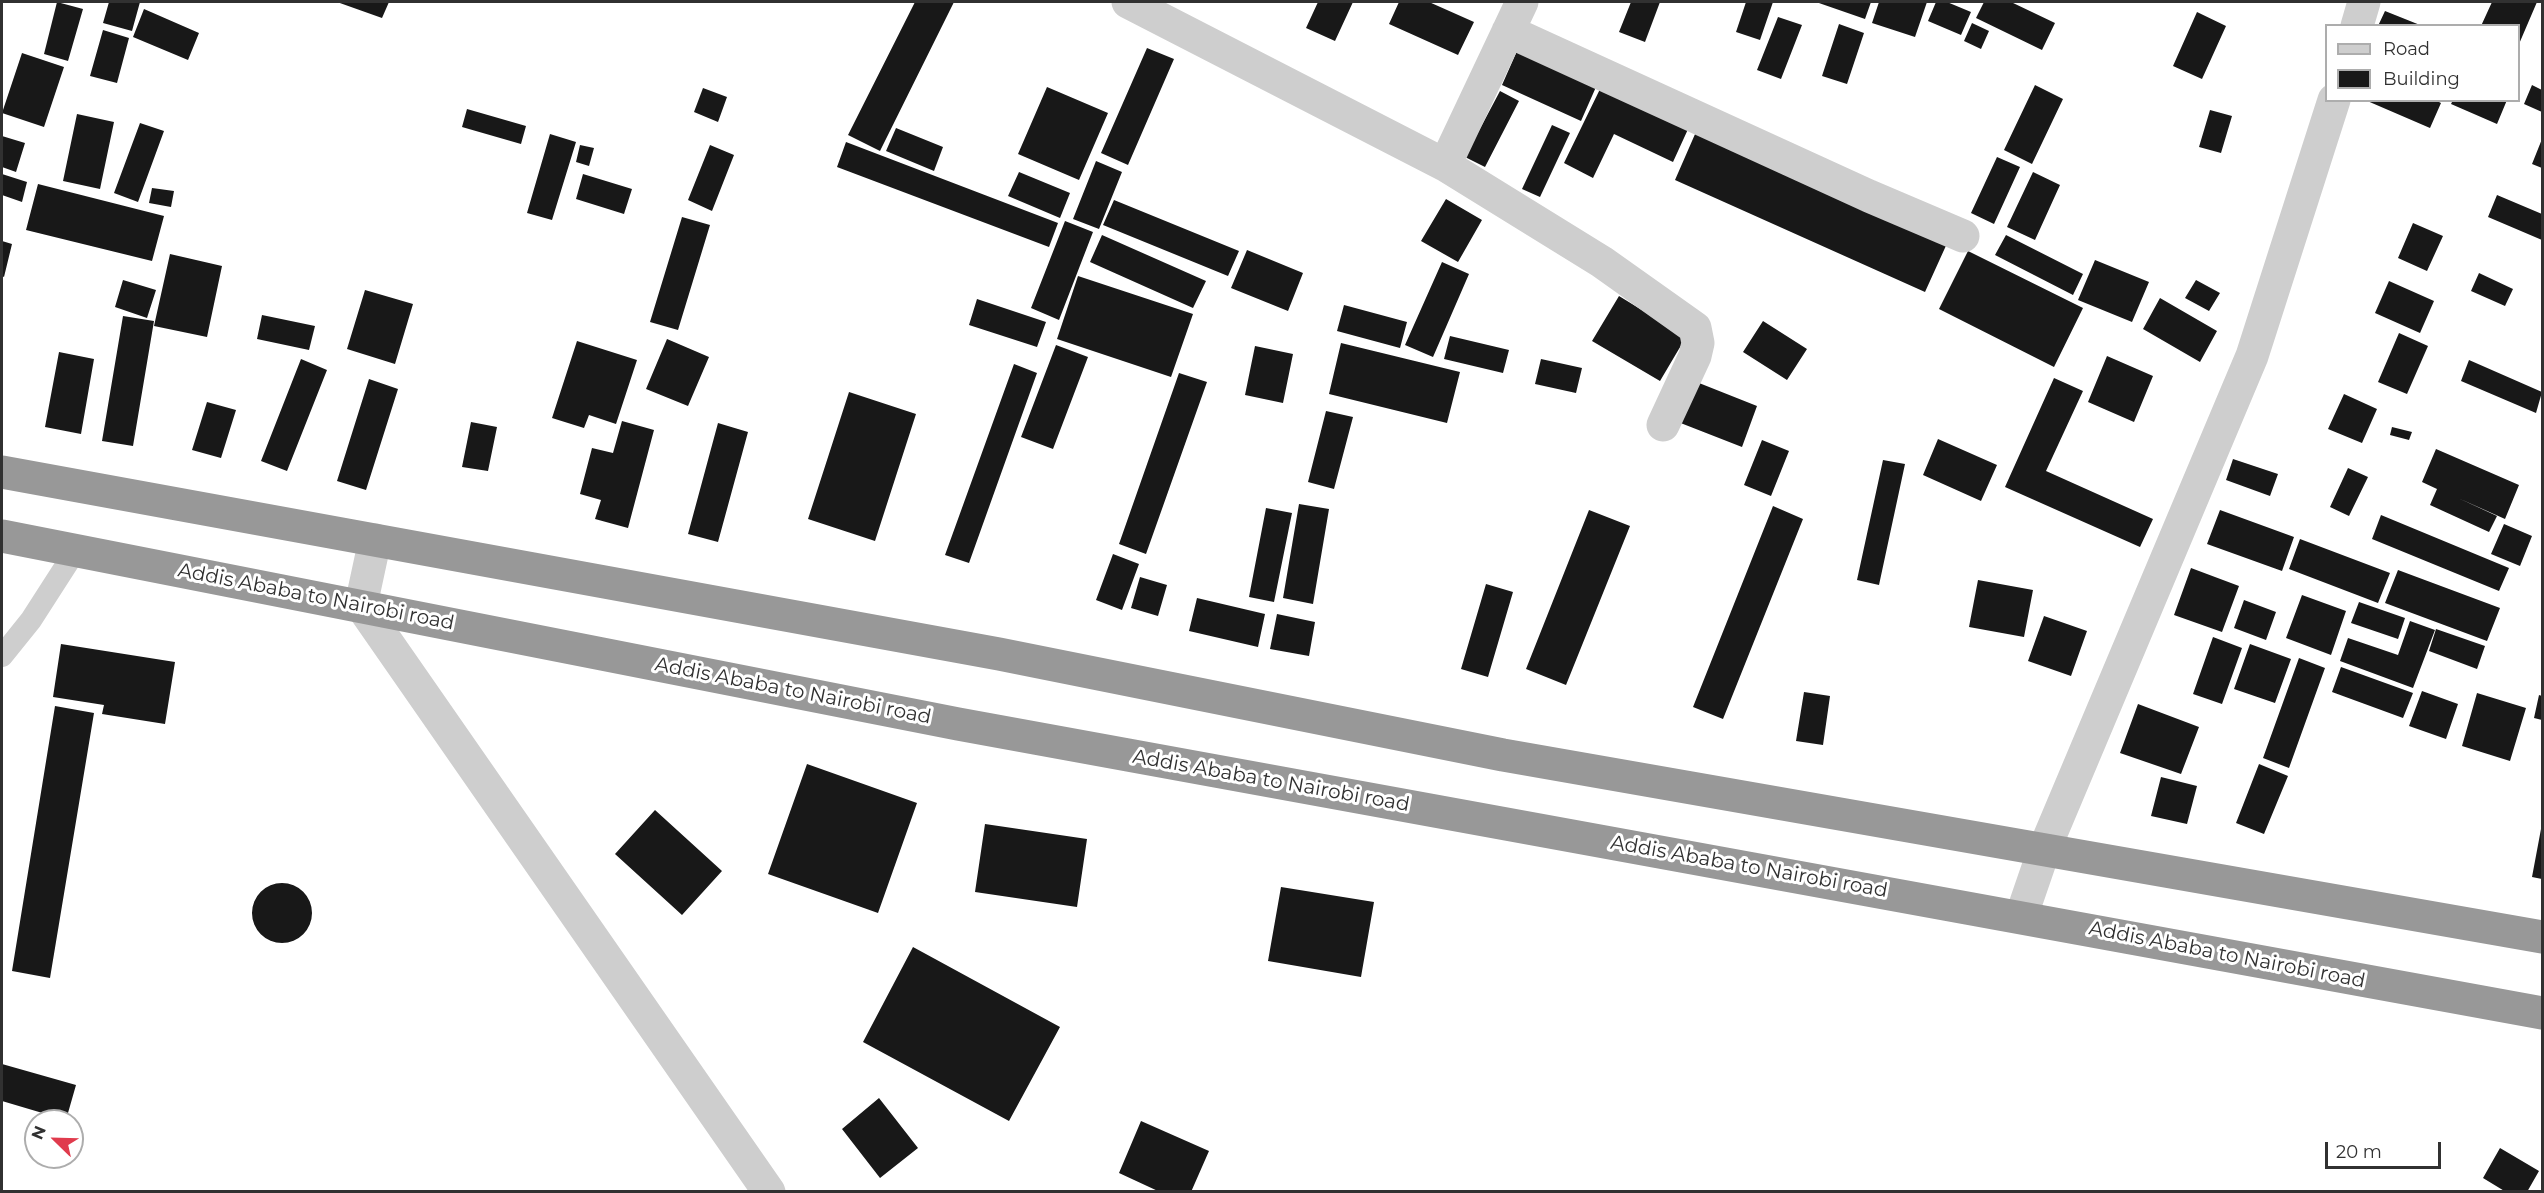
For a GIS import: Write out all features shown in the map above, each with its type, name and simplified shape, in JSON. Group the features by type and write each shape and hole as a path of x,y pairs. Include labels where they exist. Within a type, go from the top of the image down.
{"highway":[{"path":"2,472 988,651 1503,755 2542,937"},
{"name":"Addis Ababa to Nairobi road","path":"2,536 958,724 2542,1013"}],"street":[{"path":"1128,2 1445,165 1602,262 1695,328 1698,343 1695,356 1663,425"},
{"path":"1445,165 1522,2"},
{"path":"2358,24 2364,2"},
{"path":"1508,31 1869,196 1963,236"},
{"path":"2021,917 2044,850 2252,356 2333,102"},
{"path":"375,540 361,605 769,1191"}],"lane":[{"path":"2,656 32,620 76,550"}],"building":[{"path":"57,2 83,9 68,61 44,54"},
{"path":"109,2 140,2 132,31 103,23"},
{"path":"337,2 389,2 382,18"},
{"path":"915,2 954,2 880,151 848,135"},
{"path":"1318,2 1353,2 1335,41 1306,28"},
{"path":"1399,2 1429,2 1474,22 1458,55 1389,24"},
{"path":"1631,2 1660,2 1645,42 1619,32"},
{"path":"1746,2 1773,2 1760,40 1736,32"},
{"path":"1816,2 1871,2 1865,19"},
{"path":"1879,2 1927,2 1915,37 1872,23"},
{"path":"1936,2 1947,2 1971,12 1961,35 1928,21"},
{"path":"1984,2 2011,2 2055,23 2042,50 1976,18"},
{"path":"2492,2 2537,2 2520,42 2520,24 2482,24"},
{"path":"144,9 199,33 188,60 133,37"},
{"path":"2385,11 2418,24 2379,24"},
{"path":"2197,12 2226,26 2202,79 2173,66"},
{"path":"1778,17 1802,25 1781,79 1757,70"},
{"path":"1972,23 1989,31 1981,49 1964,41"},
{"path":"1839,24 1864,33 1847,84 1822,76"},
{"path":"103,30 129,38 117,83 90,76"},
{"path":"1147,48 1174,59 1128,165 1101,153"},
{"path":"1517,51 1596,87 1581,121 1502,85"},
{"path":"22,53 64,67 44,127 2,113"},
{"path":"2035,85 2063,99 2032,164 2004,150"},
{"path":"2532,85 2542,90 2542,112 2524,104"},
{"path":"1047,87 1108,113 1079,180 1018,154"},
{"path":"1601,87 1689,127 1673,162 1614,134 1593,178 1564,163"},
{"path":"703,88 727,97 718,122 694,112"},
{"path":"1500,91 1519,101 1485,167 1465,157"},
{"path":"2370,102 2439,102 2441,103 2430,128"},
{"path":"2452,102 2506,102 2497,124 2451,104"},
{"path":"467,109 526,126 521,144 462,127"},
{"path":"2210,110 2232,116 2221,153 2199,147"},
{"path":"77,114 114,122 100,189 63,181"},
{"path":"140,123 164,131 138,202 114,193"},
{"path":"1552,125 1570,133 1540,197 1522,189"},
{"path":"1699,125 1949,239 1925,292 1675,180"},
{"path":"896,128 943,147 934,171 886,151"},
{"path":"550,134 576,142 552,220 527,213"},
{"path":"2,136 25,143 16,172 2,167"},
{"path":"2542,139 2542,168 2532,164"},
{"path":"846,142 1058,223 1049,247 837,167"},
{"path":"580,145 594,148 589,166 576,162"},
{"path":"710,145 734,155 712,211 688,200"},
{"path":"1997,157 2020,167 1994,224 1971,213"},
{"path":"1096,161 1122,172 1099,229 1073,219"},
{"path":"1019,172 1070,193 1060,218 1008,196"},
{"path":"2033,172 2060,185 2035,240 2007,227"},
{"path":"2,174 27,182 22,202 2,195"},
{"path":"583,174 632,189 624,214 576,199"},
{"path":"38,184 164,216 152,261 26,230"},
{"path":"152,188 174,191 171,207 149,203"},
{"path":"2497,195 2542,214 2542,240 2488,217"},
{"path":"1446,199 1482,220 1458,262 1421,241"},
{"path":"1114,200 1239,251 1228,276 1103,225"},
{"path":"682,217 710,225 678,330 650,322"},
{"path":"1065,221 1093,232 1059,320 1031,308"},
{"path":"2413,223 2443,236 2427,271 2398,258"},
{"path":"1102,235 1206,281 1193,308 1090,262"},
{"path":"2006,235 2083,274 2073,295 1995,255"},
{"path":"2,241 12,244 4,277 2,276"},
{"path":"1247,250 1303,273 1288,311 1231,288"},
{"path":"1968,251 2083,308 2054,367 1939,309"},
{"path":"170,254 222,266 207,337 154,326"},
{"path":"2095,260 2149,282 2132,322 2078,300"},
{"path":"1442,262 1469,274 1433,357 1405,345"},
{"path":"2479,273 2513,289 2505,306 2471,291"},
{"path":"1078,276 1193,314 1171,377 1057,339"},
{"path":"123,280 156,290 147,318 115,307"},
{"path":"2196,280 2220,293 2209,311 2185,298"},
{"path":"2389,281 2434,301 2420,333 2375,313"},
{"path":"365,290 413,304 395,364 347,349"},
{"path":"1619,296 1686,337 1660,381 1592,341"},
{"path":"2160,298 2217,331 2200,362 2143,329"},
{"path":"977,299 1046,322 1037,347 969,325"},
{"path":"1344,305 1407,322 1400,348 1337,331"},
{"path":"262,315 315,326 309,350 257,339"},
{"path":"123,316 154,321 133,446 102,441"},
{"path":"1763,321 1807,349 1787,380 1743,352"},
{"path":"2399,333 2428,346 2407,394 2378,382"},
{"path":"1450,336 1509,350 1503,373 1444,359"},
{"path":"667,339 709,357 688,406 646,389"},
{"path":"577,341 637,360 616,424 589,415 584,428 552,418"},
{"path":"1341,343 1460,372 1447,423 1329,394"},
{"path":"1056,345 1088,357 1053,449 1021,437"},
{"path":"1255,346 1293,354 1283,403 1245,395"},
{"path":"59,352 94,359 81,434 45,427"},
{"path":"2107,356 2153,376 2134,422 2088,402"},
{"path":"301,359 327,370 287,471 261,461"},
{"path":"1541,359 1582,368 1576,393 1535,384"},
{"path":"2469,360 2542,392 2536,413 2461,381"},
{"path":"1014,364 1037,373 969,563 945,555"},
{"path":"1179,373 1207,382 1146,554 1119,544"},
{"path":"2054,378 2083,391 2046,471 2153,519 2140,547 2005,487"},
{"path":"369,379 398,389 366,490 337,481"},
{"path":"1694,381 1757,406 1742,447 1678,422"},
{"path":"849,392 916,414 875,541 808,519"},
{"path":"2344,394 2377,409 2362,443 2328,429"},
{"path":"207,402 236,410 221,458 192,450"},
{"path":"1326,411 1353,417 1334,489 1308,482"},
{"path":"622,421 654,430 628,528 595,519 601,500 580,494 592,448 613,453"},
{"path":"471,422 497,427 488,471 462,467"},
{"path":"718,423 748,432 718,542 688,534"},
{"path":"2392,427 2412,432 2409,440 2390,435"},
{"path":"1938,439 1997,465 1981,501 1923,475"},
{"path":"1762,440 1789,451 1771,496 1744,485"},
{"path":"2436,449 2519,485 2505,519 2458,498 2497,516 2489,532 2430,505 2437,489 2422,482"},
{"path":"2233,459 2278,474 2270,496 2226,480"},
{"path":"1883,460 1905,464 1879,585 1857,580"},
{"path":"2348,468 2368,477 2349,516 2330,507"},
{"path":"1299,504 1329,509 1313,604 1283,598"},
{"path":"1773,506 1803,519 1723,719 1693,707"},
{"path":"1266,508 1292,513 1274,602 1249,597"},
{"path":"1589,510 1630,526 1566,685 1526,669"},
{"path":"2220,510 2294,537 2282,571 2207,544"},
{"path":"2381,515 2509,568 2499,591 2372,539"},
{"path":"2504,524 2532,536 2520,566 2491,554"},
{"path":"2300,539 2390,573 2378,603 2289,569"},
{"path":"1113,554 1139,564 1122,610 1096,600"},
{"path":"2191,568 2239,586 2222,632 2174,615"},
{"path":"2398,570 2500,608 2487,641 2385,603"},
{"path":"1140,577 1167,585 1158,616 1131,608"},
{"path":"1978,580 2033,590 2024,637 1969,627"},
{"path":"1486,584 1513,592 1488,677 1461,669"},
{"path":"2302,595 2346,611 2331,655 2286,638"},
{"path":"1197,598 1265,614 1258,647 1189,631"},
{"path":"2244,600 2276,612 2266,640 2234,628"},
{"path":"2359,602 2405,618 2398,639 2351,623"},
{"path":"1277,614 1315,622 1309,656 1270,649"},
{"path":"2044,616 2087,631 2071,676 2028,661"},
{"path":"2410,621 2435,630 2413,688 2340,661 2348,638 2398,655"},
{"path":"2436,629 2485,646 2477,669 2429,651"},
{"path":"2213,637 2242,648 2222,704 2193,694"},
{"path":"61,644 175,662 165,724 102,714 104,705 53,697"},
{"path":"2250,644 2291,659 2275,703 2234,689"},
{"path":"2299,658 2325,668 2289,768 2263,758"},
{"path":"2341,667 2413,693 2403,718 2332,692"},
{"path":"2422,691 2458,704 2446,739 2409,726"},
{"path":"1804,692 1830,696 1823,745 1796,741"},
{"path":"2477,693 2526,708 2510,761 2462,746"},
{"path":"2539,695 2542,696 2542,720 2534,718"},
{"path":"2138,704 2199,727 2181,774 2120,753"},
{"path":"55,706 94,713 50,978 12,971"},
{"path":"807,764 917,803 878,913 768,874"},
{"path":"2259,764 2288,776 2264,834 2236,823"},
{"path":"2161,777 2197,786 2187,824 2151,816"},
{"path":"655,810 722,871 682,915 615,854"},
{"path":"985,824 1087,839 1077,907 975,892"},
{"path":"2542,829 2542,879 2532,877"},
{"path":"282,883 303,892 312,913 303,934 282,943 261,934 252,913 261,892"},
{"path":"1281,887 1374,902 1361,977 1268,961"},
{"path":"913,947 1060,1027 1009,1121 863,1042"},
{"path":"2,1064 76,1085 69,1109 29,1109 2,1101"},
{"path":"879,1098 918,1148 880,1178 842,1129"},
{"path":"1141,1121 1209,1151 1191,1192 1160,1192 1119,1173"},
{"path":"2500,1148 2539,1171 2527,1192 2506,1192 2483,1178"}]}
